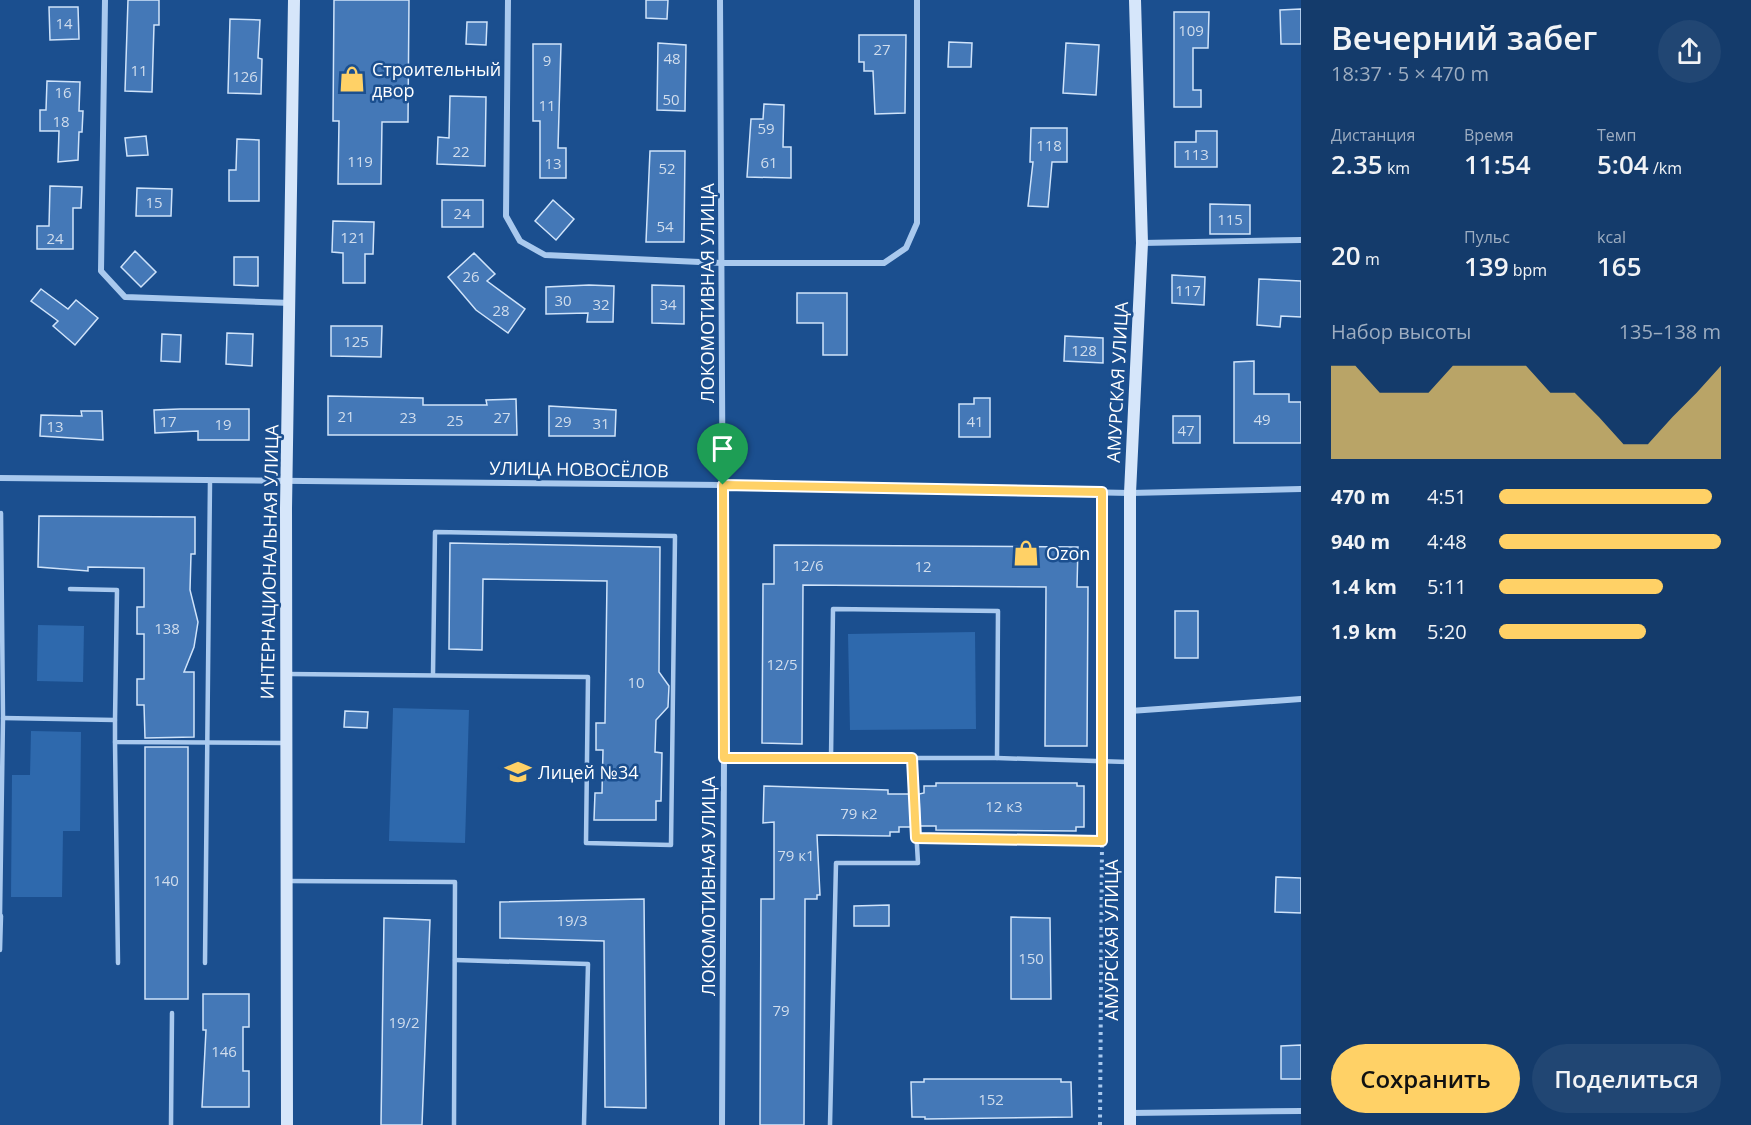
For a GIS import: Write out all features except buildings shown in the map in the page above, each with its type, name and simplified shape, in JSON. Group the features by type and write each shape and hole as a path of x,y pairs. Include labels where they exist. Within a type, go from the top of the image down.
{"street":[{"path":"105,0 101,271 125,297 291,303"},
{"name":"ИНТЕРНАЦИОНАЛЬНАЯ УЛИЦА","path":"287,1125 285,743 294,0"},
{"path":"508,0 506,216 520,241 545,255 722,263 884,263 906,248 916,224 916,0"},
{"name":"ЛОКОМОТИВНАЯ УЛИЦА","path":"720,0 724,758 722,1125"},
{"name":"АМУРСКАЯ УЛИЦА","path":"1130,1119 1128,762 1130,493 1142,243 1135,0"},
{"path":"1142,243 1301,240"},
{"name":"УЛИЦА НОВОСЁЛОВ","path":"0,478 723,485 1130,493 1301,489"},
{"path":"1129,712 1301,699"},
{"path":"1130,1119 1301,1111"}],"lane":[{"path":"205,963 210,481"},
{"path":"0,950 3,718 1,513"},
{"path":"286,674 588,677 586,843 671,844 675,536 435,532 433,674"},
{"path":"70,589 117,590 115,742 118,963"},
{"path":"831,758 833,609 998,611 997,758"},
{"path":"3,718 116,720"},
{"path":"115,742 285,743"},
{"path":"724,758 997,758 1128,762"},
{"path":"830,1125 836,864 918,863 912,758"},
{"path":"285,881 455,882 454,1125"},
{"path":"455,960 588,964 584,1125"},
{"path":"171,1125 172,1012"}],"path":[{"path":"1100,1125 1102,492"},
{"path":"916,838 1102,841"}],"shaded area":[{"path":"38,625 84,626 83,682 37,681"},
{"path":"975,632 976,729 850,730 848,634"},
{"path":"393,708 469,710 465,843 389,841"},
{"path":"31,731 81,732 80,831 63,831 62,897 11,897 12,775 30,775"}],"place":[{"name":"Строительный двор","path":"352,79"},
{"name":"Ozon","path":"1026,553"},
{"name":"Лицей №34","path":"518,772"}],"route":[{"path":"723,485 1102,492 1102,841 916,838 912,758 724,758 723,485"}]}
